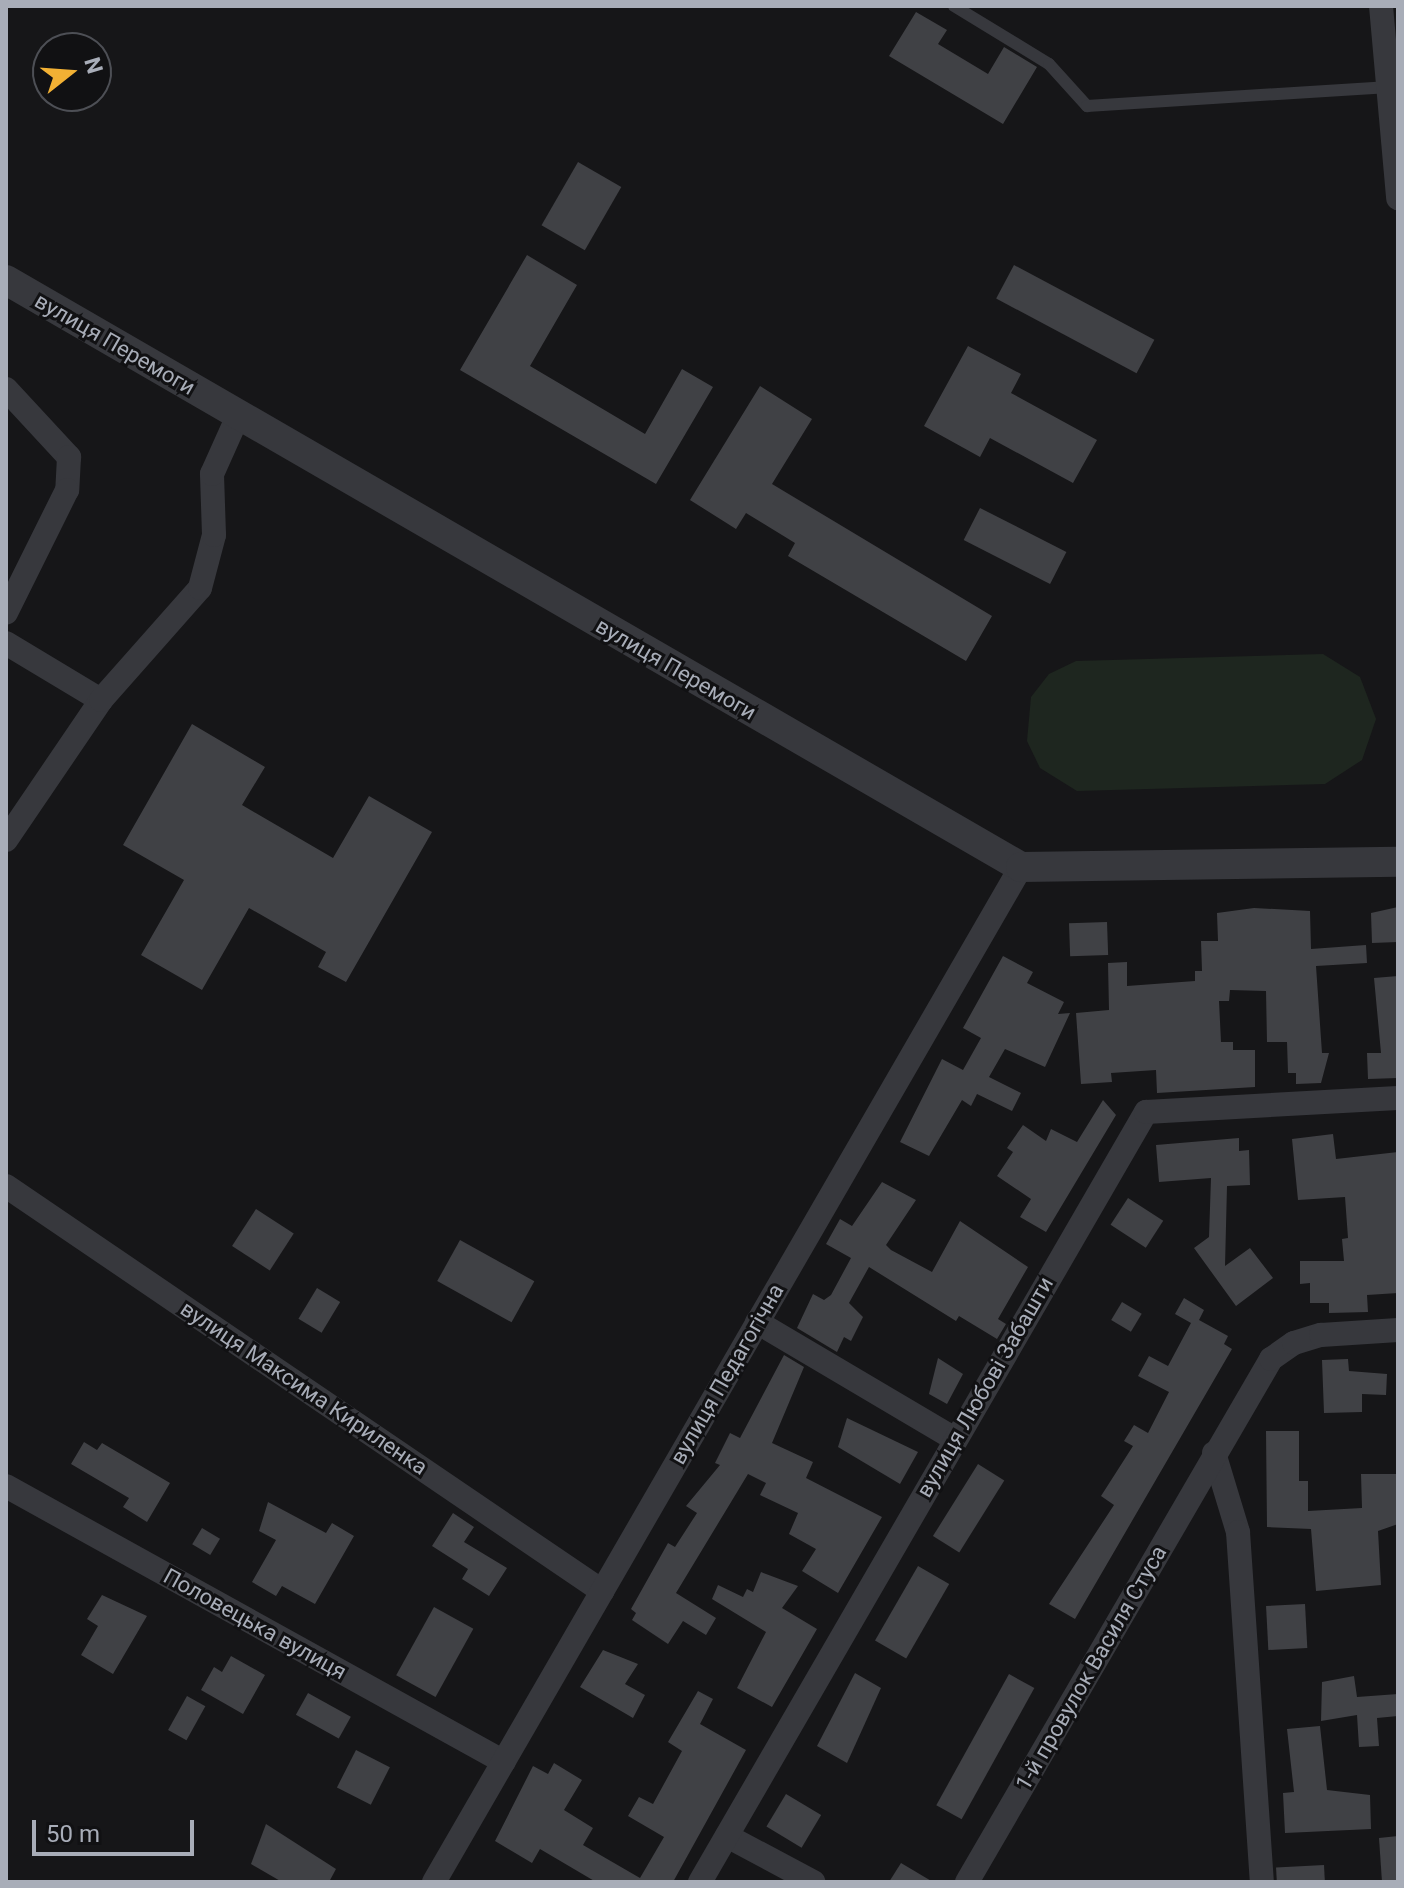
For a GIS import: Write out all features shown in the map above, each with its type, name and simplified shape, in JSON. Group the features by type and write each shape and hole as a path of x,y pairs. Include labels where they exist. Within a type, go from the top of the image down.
{"street":[{"path":"1381,6 1385,87 1394,132 1398,198"},
{"name":"вулиця Перемоги","path":"6,280 1021,867"},
{"path":"6,389 69,457 67,490 6,613"},
{"path":"6,840 101,700 200,588 214,535 212,474 238,416"},
{"path":"6,643 101,700"},
{"path":"1021,867 1398,862"},
{"name":"вулиця Педагогічна","path":"434,1882 1021,867"},
{"name":"вулиця Любові Забашти","path":"700,1882 1146,1112 1398,1098"},
{"name":"вулиця Максима Кириленка","path":"6,1186 602,1591"},
{"path":"757,1322 955,1439"},
{"name":"1-й провулок Василя Стуса","path":"967,1882 1271,1359 1294,1343 1398,1330"},
{"path":"1214,1453 1238,1532 1262,1882"},
{"name":"Половецька вулиця","path":"6,1486 504,1762"},
{"path":"727,1836 813,1882"}],"lane":[{"path":"954,6 1049,64 1087,106 1385,87"}],"shaded area":[{"path":"1323,654 1360,677 1376,719 1362,760 1325,784 1077,791 1040,768 1027,741 1031,697 1049,674 1076,661"}],"building":[{"path":"916,12 947,30 938,44 988,74 1004,47 1037,67 1003,124 889,56"},
{"path":"578,162 621,187 585,250 542,225"},
{"path":"527,255 577,285 530,366 645,434 682,369 713,387 656,484 460,370"},
{"path":"1014,265 1154,340 1137,373 996,299"},
{"path":"968,346 1021,374 1011,393 1097,440 1073,483 990,438 980,457 924,426"},
{"path":"760,386 812,419 772,484 992,616 966,661 788,556 795,543 746,513 736,529 690,500"},
{"path":"980,508 1066,552 1050,584 964,540"},
{"path":"192,724 265,767 242,805 333,858 369,796 432,832 346,982 318,967 326,952 249,908 202,990 141,955 184,880 123,845"},
{"path":"1398,907 1398,942 1372,943 1371,913"},
{"path":"1254,908 1310,911 1311,949 1366,945 1367,963 1316,966 1322,1053 1329,1053 1321,1083 1296,1084 1296,1073 1288,1073 1287,1042 1267,1042 1266,991 1230,990 1229,1001 1219,1001 1221,1042 1233,1042 1233,1050 1255,1050 1255,1087 1157,1093 1156,1070 1111,1073 1112,1082 1081,1084 1076,1013 1109,1010 1108,963 1127,962 1127,986 1195,981 1195,971 1202,971 1201,941 1218,941 1217,913"},
{"path":"1107,922 1108,955 1070,956 1069,923"},
{"path":"1003,956 1033,972 1027,983 1064,1002 1058,1014 1070,1013 1045,1067 1005,1049 989,1077 1021,1093 1012,1111 977,1094 971,1106 962,1100 929,1156 900,1142 942,1059 963,1070 981,1038 963,1028"},
{"path":"1398,976 1398,1078 1368,1079 1367,1053 1381,1053 1374,978"},
{"path":"1103,1100 1116,1115 1046,1232 1020,1217 1031,1199 997,1176 1013,1152 1007,1148 1023,1125 1046,1141 1051,1129 1077,1142"},
{"path":"1333,1134 1336,1159 1398,1152 1398,1293 1367,1295 1368,1312 1329,1313 1329,1303 1310,1303 1310,1283 1300,1284 1300,1261 1344,1261 1342,1239 1348,1238 1345,1197 1298,1200 1292,1139"},
{"path":"1239,1138 1239,1151 1249,1150 1250,1185 1227,1186 1225,1266 1250,1248 1273,1278 1236,1306 1194,1248 1209,1237 1211,1178 1159,1182 1156,1145"},
{"path":"882,1182 916,1200 886,1245 891,1250 932,1272 960,1221 1028,1267 998,1319 1006,1324 997,1339 959,1316 956,1321 869,1267 849,1303 863,1317 851,1341 844,1337 837,1352 797,1328 813,1294 824,1300 831,1295 851,1258 826,1244 840,1219 852,1226"},
{"path":"1128,1198 1163,1221 1146,1248 1111,1225"},
{"path":"256,1209 294,1234 270,1270 232,1246"},
{"path":"460,1240 534,1281 512,1322 437,1281"},
{"path":"317,1288 340,1302 322,1333 298,1319"},
{"path":"1184,1298 1204,1310 1199,1320 1228,1336 1224,1344 1232,1349 1075,1619 1049,1604 1114,1505 1101,1496 1133,1446 1124,1441 1134,1425 1148,1433 1169,1392 1138,1376 1149,1356 1168,1366 1191,1323 1175,1314"},
{"path":"1122,1302 1142,1314 1131,1332 1111,1320"},
{"path":"784,1355 804,1367 772,1443 813,1462 806,1478 882,1517 838,1593 802,1571 816,1549 789,1534 798,1513 760,1495 766,1483 748,1474 676,1593 716,1618 706,1635 683,1621 668,1644 632,1620 636,1613 631,1609 668,1543 675,1547 697,1513 686,1506 720,1465 715,1463 730,1433 740,1438"},
{"path":"938,1358 963,1374 947,1404 929,1394"},
{"path":"1348,1359 1349,1371 1387,1374 1386,1395 1362,1394 1362,1412 1324,1413 1322,1360"},
{"path":"847,1418 918,1452 900,1484 838,1447"},
{"path":"1266,1431 1299,1431 1299,1481 1308,1481 1308,1511 1362,1508 1361,1474 1398,1474 1398,1524 1378,1531 1381,1585 1316,1591 1311,1529 1267,1527"},
{"path":"84,1442 97,1450 102,1443 170,1483 147,1522 123,1507 129,1498 71,1464"},
{"path":"978,1464 1004,1480 959,1553 933,1536"},
{"path":"268,1502 326,1533 332,1523 354,1536 315,1604 282,1586 276,1596 252,1582 276,1540 259,1531"},
{"path":"453,1513 474,1527 464,1542 507,1568 489,1596 462,1579 468,1569 432,1546"},
{"path":"202,1528 220,1539 210,1555 192,1544"},
{"path":"918,1566 949,1584 906,1658 875,1640"},
{"path":"761,1572 798,1586 782,1608 817,1629 772,1707 737,1688 766,1632 712,1599 718,1585 743,1597 747,1589 753,1592"},
{"path":"102,1595 147,1616 113,1674 81,1655 98,1626 87,1619"},
{"path":"1305,1604 1307,1648 1268,1650 1266,1606"},
{"path":"434,1607 473,1629 436,1697 396,1675"},
{"path":"603,1650 638,1664 625,1684 645,1695 633,1718 580,1687"},
{"path":"231,1656 265,1675 243,1714 201,1690 214,1667 222,1672"},
{"path":"855,1673 881,1688 847,1763 817,1746"},
{"path":"1009,1674 1034,1688 962,1819 936,1805"},
{"path":"1354,1676 1357,1697 1398,1694 1398,1716 1377,1718 1379,1746 1359,1747 1357,1715 1321,1721 1322,1682"},
{"path":"698,1691 713,1699 700,1724 746,1750 673,1882 596,1882 540,1849 532,1863 495,1841 533,1766 548,1774 554,1763 582,1780 564,1810 593,1828 583,1845 640,1878 664,1837 628,1816 639,1797 653,1804 682,1751 668,1742"},
{"path":"308,1693 351,1717 339,1739 296,1715"},
{"path":"187,1696 205,1706 186,1740 168,1730"},
{"path":"1320,1726 1327,1790 1370,1795 1371,1829 1285,1833 1283,1793 1294,1792 1287,1729"},
{"path":"356,1750 390,1767 371,1805 337,1787"},
{"path":"786,1794 821,1815 802,1848 766,1827"},
{"path":"266,1824 336,1869 329,1882 282,1882 251,1864"},
{"path":"1398,1836 1398,1882 1382,1882 1379,1838"},
{"path":"901,1863 933,1882 889,1882"},
{"path":"1324,1865 1325,1882 1277,1882 1276,1868"}]}
